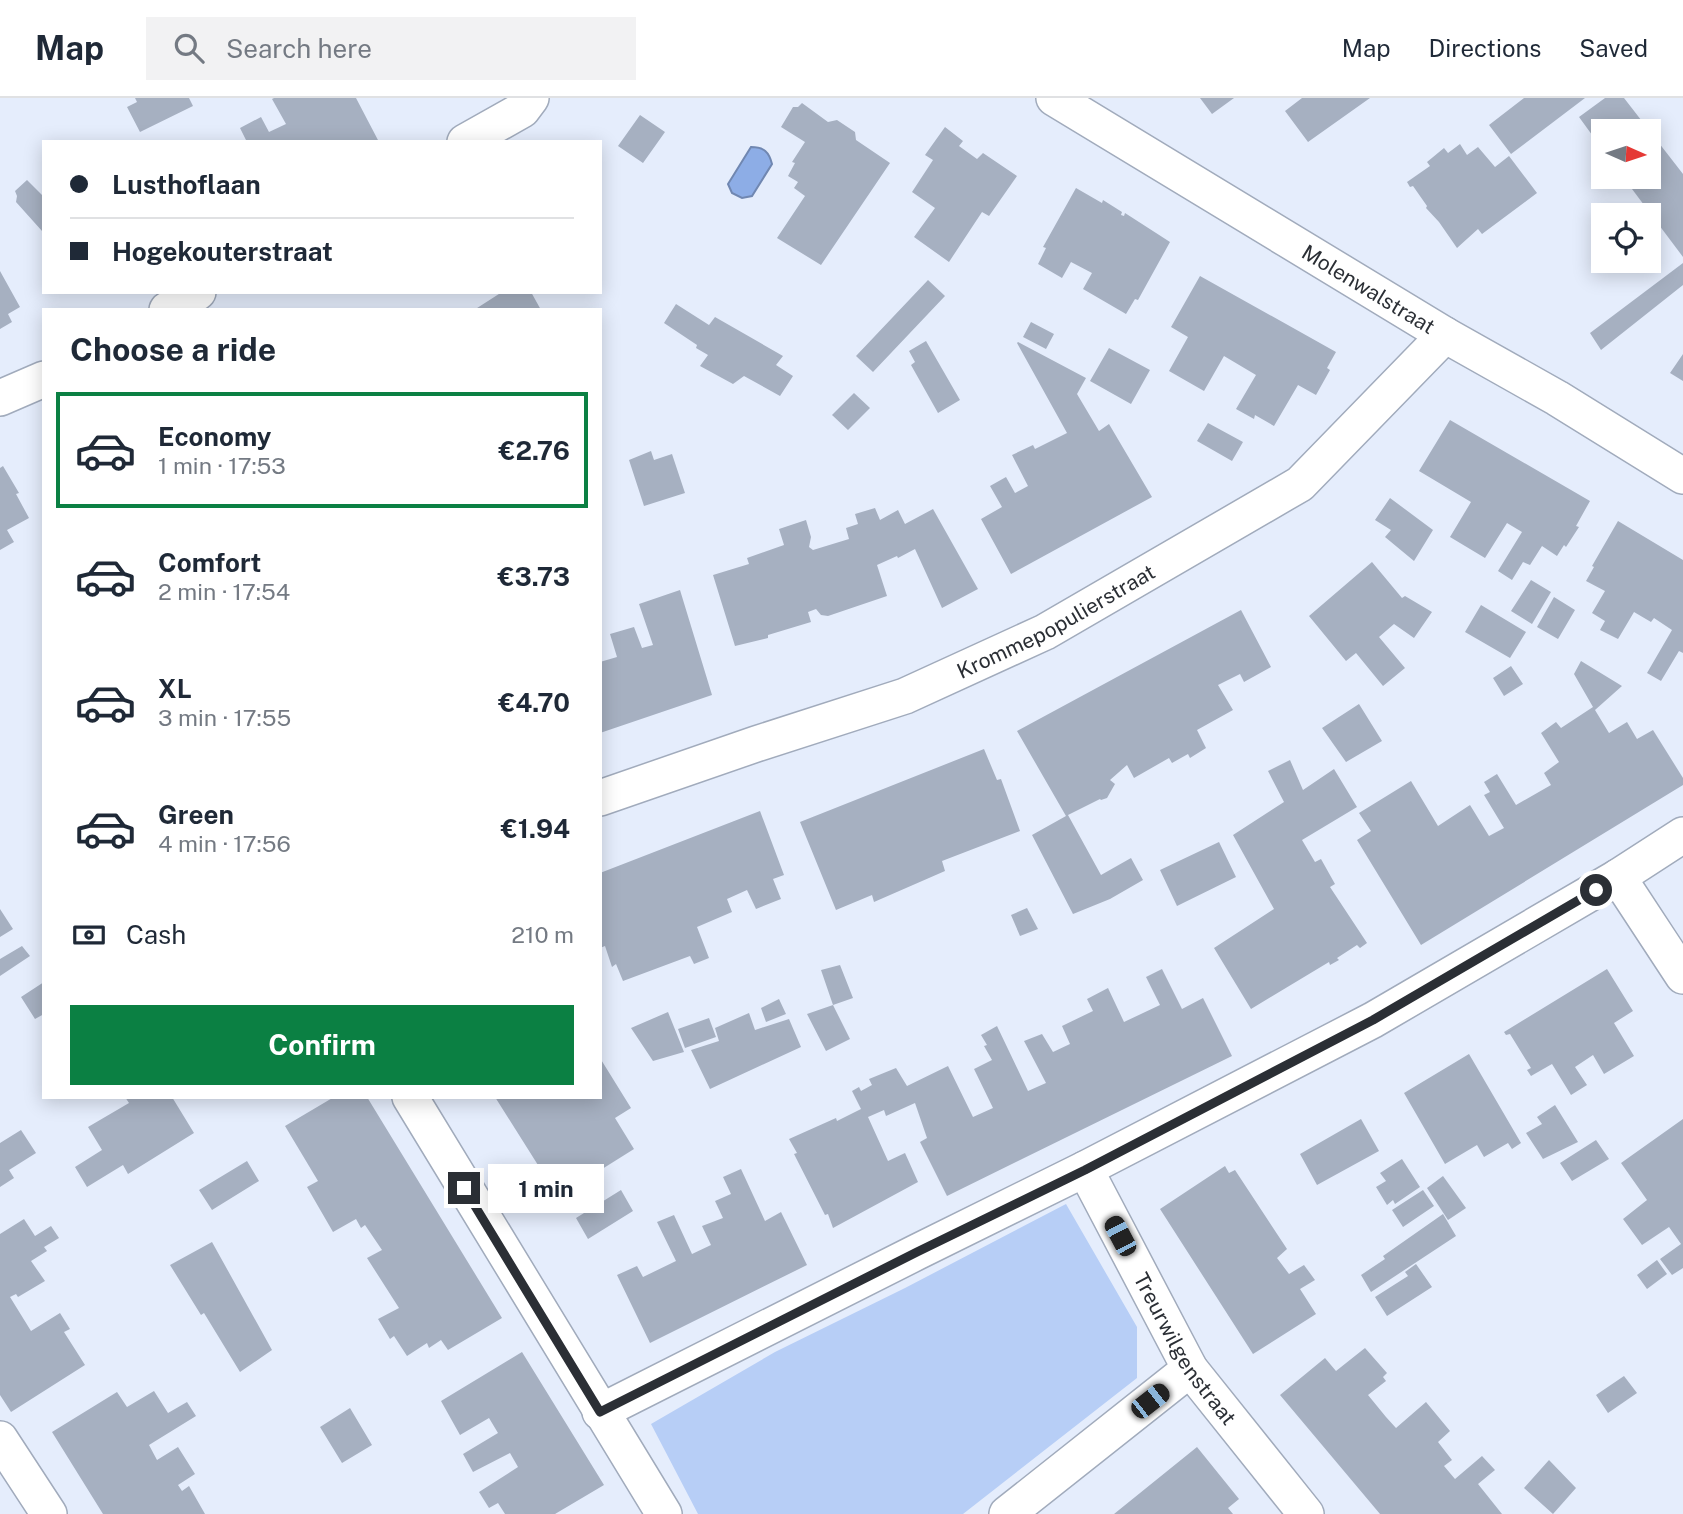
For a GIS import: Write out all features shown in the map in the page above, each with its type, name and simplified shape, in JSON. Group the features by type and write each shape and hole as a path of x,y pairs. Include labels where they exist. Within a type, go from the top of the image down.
{"street":[{"path":"469,140 522,110 531,98"},
{"name":"Molenwalstraat","path":"1055,98 1683,476"},
{"path":"170,308 195,294"},
{"name":"Krommepopulierstraat","path":"602,797 905,696 1045,632 1300,484 1445,335"},
{"path":"0,398 42,380"},
{"path":"600,1412 1085,1170 1373,1020 1618,877 1683,835"},
{"path":"1618,877 1683,976"},
{"path":"411,1099 664,1514"},
{"name":"Treurwilgenstraat","path":"1085,1170 1190,1369 1306,1514"},
{"path":"1007,1514 1190,1369"},
{"path":"0,1439 49,1514"}],"shaded area":[{"path":"751,147 765,151 772,164 752,196 742,198 732,193 728,184"},
{"path":"1066,1204 1137,1327 1137,1378 963,1514 698,1514 651,1424 775,1352"}],"building":[{"path":"135,98 189,98 193,106 140,132 127,107 137,102"},
{"path":"356,98 378,140 246,140 240,128 261,117 269,132 286,124 272,99"},
{"path":"1200,98 1234,98 1212,114"},
{"path":"1302,98 1370,98 1308,142 1285,111"},
{"path":"1524,98 1585,98 1511,154 1489,125"},
{"path":"1605,98 1624,98 1640,119 1591,119 1591,134 1579,117"},
{"path":"802,103 828,122 837,120 855,132 856,140 890,163 821,265 777,238 805,196 794,188 798,182 788,176 795,163 792,162 805,142 781,127 793,107"},
{"path":"640,115 665,132 643,163 618,146"},
{"path":"945,127 963,141 959,146 977,159 983,153 1017,176 989,216 982,212 949,262 914,237 935,208 912,192 933,160 925,155"},
{"path":"1460,144 1467,155 1478,147 1495,167 1509,156 1537,193 1482,234 1478,229 1457,248 1426,208 1413,186 1410,187 1407,182 1430,166 1427,162 1444,148 1448,153"},
{"path":"1661,146 1683,174 1683,257 1661,228 1661,203 1642,203 1632,189 1661,189"},
{"path":"27,180 42,195 42,231 16,202 15,191"},
{"path":"1076,188 1102,203 1103,200 1122,212 1121,215 1124,216 1125,213 1170,242 1138,300 1135,299 1126,314 1083,289 1092,273 1071,262 1062,278 1038,264 1046,248 1043,247"},
{"path":"1683,263 1683,285 1601,350 1590,333"},
{"path":"0,271 20,307 8,314 12,322 0,329"},
{"path":"1200,276 1336,352 1327,368 1330,370 1316,395 1298,385 1274,426 1255,415 1254,419 1236,409 1256,375 1224,356 1204,391 1169,371 1188,337 1171,327"},
{"path":"928,280 945,296 873,372 856,356"},
{"path":"499,294 532,294 540,308 477,308"},
{"path":"676,304 709,325 715,317 783,356 776,365 793,376 780,396 744,376 733,384 700,366 708,355 664,323"},
{"path":"1031,322 1054,334 1046,349 1023,337"},
{"path":"926,341 960,400 938,413 911,365 915,362 909,351"},
{"path":"1018,342 1086,378 1077,394 1099,431 1109,424 1152,497 1011,574 981,519 1002,507 990,486 1006,477 1015,493 1028,486 1012,455 1033,445 1035,449 1067,433"},
{"path":"1109,348 1150,370 1131,404 1090,381"},
{"path":"1683,354 1683,381 1670,373"},
{"path":"854,393 870,408 848,430 832,415"},
{"path":"1450,420 1590,501 1576,526 1579,527 1557,556 1542,546 1530,565 1523,562 1512,580 1498,571 1522,532 1507,523 1485,558 1450,537 1471,502 1419,471"},
{"path":"1208,423 1243,442 1232,461 1197,441"},
{"path":"651,451 654,460 672,454 685,493 644,506 629,460"},
{"path":"3,466 19,493 16,494 29,518 7,530 14,542 0,550 0,468"},
{"path":"1390,498 1433,530 1414,561 1385,537 1391,530 1375,520"},
{"path":"875,508 880,520 898,510 905,524 933,509 978,589 942,608 915,549 877,565 887,596 828,616 821,615 816,609 808,612 811,622 768,635 768,638 735,646 713,575 749,564 747,558 784,545 779,529 806,520 811,537 809,547 813,550 849,539 846,528 858,524 855,514"},
{"path":"1618,521 1683,560 1683,653 1679,651 1661,681 1647,673 1672,630 1654,618 1651,622 1634,612 1618,639 1600,630 1605,621 1592,613 1605,591 1586,581"},
{"path":"1372,562 1402,598 1405,596 1432,612 1414,638 1394,624 1379,637 1405,668 1383,686 1356,653 1346,661 1309,616"},
{"path":"1531,580 1551,592 1532,624 1511,611"},
{"path":"680,590 712,695 602,732 602,661 617,657 610,634 634,627 642,648 653,645 639,604"},
{"path":"1554,597 1575,610 1558,639 1537,627"},
{"path":"1481,605 1526,632 1510,658 1465,632"},
{"path":"1241,610 1271,667 1244,682 1240,674 1218,685 1233,710 1197,730 1206,748 1190,758 1188,754 1172,763 1169,758 1134,778 1127,765 1110,780 1115,784 1107,798 1068,815 1101,875 1131,858 1143,880 1110,899 1073,914 1032,835 1066,816 1017,731"},
{"path":"1581,661 1622,686 1595,710 1609,733 1627,722 1637,739 1653,730 1683,778 1683,785 1421,945 1357,840 1371,831 1359,813 1411,781 1438,826 1470,805 1489,836 1504,828 1484,795 1490,792 1484,782 1497,774 1516,805 1551,785 1544,773 1559,762 1541,733 1556,722 1561,728 1593,707 1574,674"},
{"path":"1511,666 1523,684 1504,696 1493,678"},
{"path":"1359,704 1382,741 1346,762 1322,728"},
{"path":"984,749 997,780 1001,779 1020,831 942,861 945,871 874,902 872,895 836,910 800,822"},
{"path":"1290,760 1303,790 1334,769 1357,807 1302,840 1315,862 1321,859 1335,884 1330,887 1367,943 1360,948 1357,945 1337,958 1339,960 1330,965 1329,962 1251,1009 1214,948 1274,909 1233,835 1284,802 1268,771"},
{"path":"760,811 784,875 773,879 781,899 756,909 747,890 727,899 732,912 697,927 709,958 694,964 690,956 623,981 616,964 612,967 605,946 602,947 602,872"},
{"path":"1219,842 1236,877 1177,906 1160,870"},
{"path":"1027,908 1038,929 1020,936 1011,915"},
{"path":"0,909 13,929 0,937"},
{"path":"22,946 30,956 0,976 0,959"},
{"path":"840,965 853,998 833,1005 821,970"},
{"path":"1162,969 1182,1009 1203,998 1232,1056 947,1196 920,1142 927,1138 915,1103 886,1116 884,1110 868,1117 888,1161 905,1153 918,1182 833,1228 828,1214 825,1215 794,1154 797,1153 789,1139 861,1109 852,1091 859,1087 861,1091 872,1085 869,1079 896,1068 907,1086 948,1066 973,1117 993,1108 974,1069 992,1060 981,1035 997,1026 1028,1091 1046,1083 1024,1041 1042,1034 1053,1052 1070,1044 1062,1026 1093,1011 1087,999 1108,988 1124,1022 1160,1005 1146,977"},
{"path":"1607,969 1633,1011 1614,1023 1634,1056 1604,1074 1593,1055 1575,1067 1587,1085 1571,1095 1552,1064 1531,1076 1527,1070 1531,1068 1510,1034 1506,1035 1504,1032"},
{"path":"42,983 42,1015 35,1019 21,997"},
{"path":"779,999 786,1014 766,1022 761,1008"},
{"path":"833,1005 850,1039 826,1051 807,1014"},
{"path":"668,1012 684,1052 653,1061 631,1028"},
{"path":"749,1013 755,1030 789,1019 801,1047 710,1089 691,1050 719,1041 715,1028"},
{"path":"709,1018 716,1037 685,1048 678,1029"},
{"path":"1469,1054 1521,1143 1512,1149 1508,1143 1484,1157 1477,1145 1445,1164 1404,1093"},
{"path":"602,1061 631,1108 615,1118 634,1149 583,1181 585,1185 560,1200 496,1099 602,1099"},
{"path":"126,1099 173,1099 194,1133 128,1174 123,1165 87,1187 75,1167 102,1150 88,1127 129,1103"},
{"path":"331,1099 368,1099 502,1318 448,1350 441,1340 429,1348 427,1343 407,1356 394,1336 390,1339 378,1319 399,1308 367,1258 382,1250 365,1225 361,1228 356,1219 333,1232 307,1187 318,1181 285,1126"},
{"path":"1555,1105 1578,1142 1543,1159 1526,1133 1542,1124 1537,1117"},
{"path":"1361,1119 1379,1151 1317,1185 1300,1154"},
{"path":"1683,1119 1683,1268 1672,1275 1660,1259 1681,1244 1669,1227 1642,1245 1623,1219 1647,1200 1621,1163"},
{"path":"21,1130 36,1153 9,1170 14,1178 0,1187 0,1143"},
{"path":"1596,1140 1609,1159 1572,1181 1560,1163"},
{"path":"1402,1159 1420,1187 1395,1204 1393,1200 1387,1205 1376,1187 1386,1181 1380,1173"},
{"path":"247,1161 259,1181 212,1210 199,1190"},
{"path":"1225,1166 1229,1173 1235,1170 1287,1249 1277,1258 1289,1274 1304,1265 1315,1280 1300,1289 1316,1314 1253,1354 1160,1209"},
{"path":"741,1169 765,1221 781,1212 807,1265 650,1343 617,1275 637,1266 643,1277 676,1261 657,1222 674,1215 692,1254 711,1245 702,1226 723,1218 715,1201 731,1194 723,1177"},
{"path":"1443,1176 1466,1208 1448,1220 1427,1188"},
{"path":"621,1190 633,1211 588,1239 576,1218"},
{"path":"1423,1190 1434,1206 1403,1227 1392,1210"},
{"path":"1443,1214 1456,1236 1371,1292 1361,1275 1385,1259 1383,1256"},
{"path":"24,1219 35,1236 51,1226 59,1238 44,1247 47,1251 31,1261 45,1281 18,1297 16,1294 10,1297 31,1331 60,1313 70,1329 64,1332 85,1365 11,1412 0,1395 0,1234"},
{"path":"212,1242 272,1350 240,1372 204,1313 201,1315 170,1265"},
{"path":"1657,1260 1667,1274 1647,1289 1637,1275"},
{"path":"1416,1264 1432,1287 1387,1316 1375,1297 1408,1276 1405,1272"},
{"path":"1365,1348 1387,1373 1383,1377 1386,1381 1368,1395 1386,1417 1396,1428 1426,1402 1450,1431 1438,1442 1452,1460 1444,1466 1455,1479 1482,1456 1495,1470 1478,1484 1502,1514 1380,1514 1280,1395 1325,1358 1336,1371"},
{"path":"522,1352 604,1485 555,1514 505,1514 498,1503 489,1508 479,1492 518,1467 510,1453 473,1472 463,1454 498,1433 489,1418 460,1435 441,1401"},
{"path":"1624,1376 1637,1393 1608,1413 1596,1395"},
{"path":"154,1391 168,1413 187,1402 196,1416 149,1445 157,1460 178,1447 195,1474 178,1485 182,1491 189,1486 205,1514 103,1514 52,1432 117,1392 127,1407"},
{"path":"350,1408 372,1445 342,1463 320,1427"},
{"path":"1197,1447 1239,1499 1228,1508 1233,1514 1114,1514"},
{"path":"1549,1460 1576,1488 1553,1514 1524,1488"}],"route":[{"path":"464,1188 600,1412 1085,1170 1373,1020 1596,890"}]}
